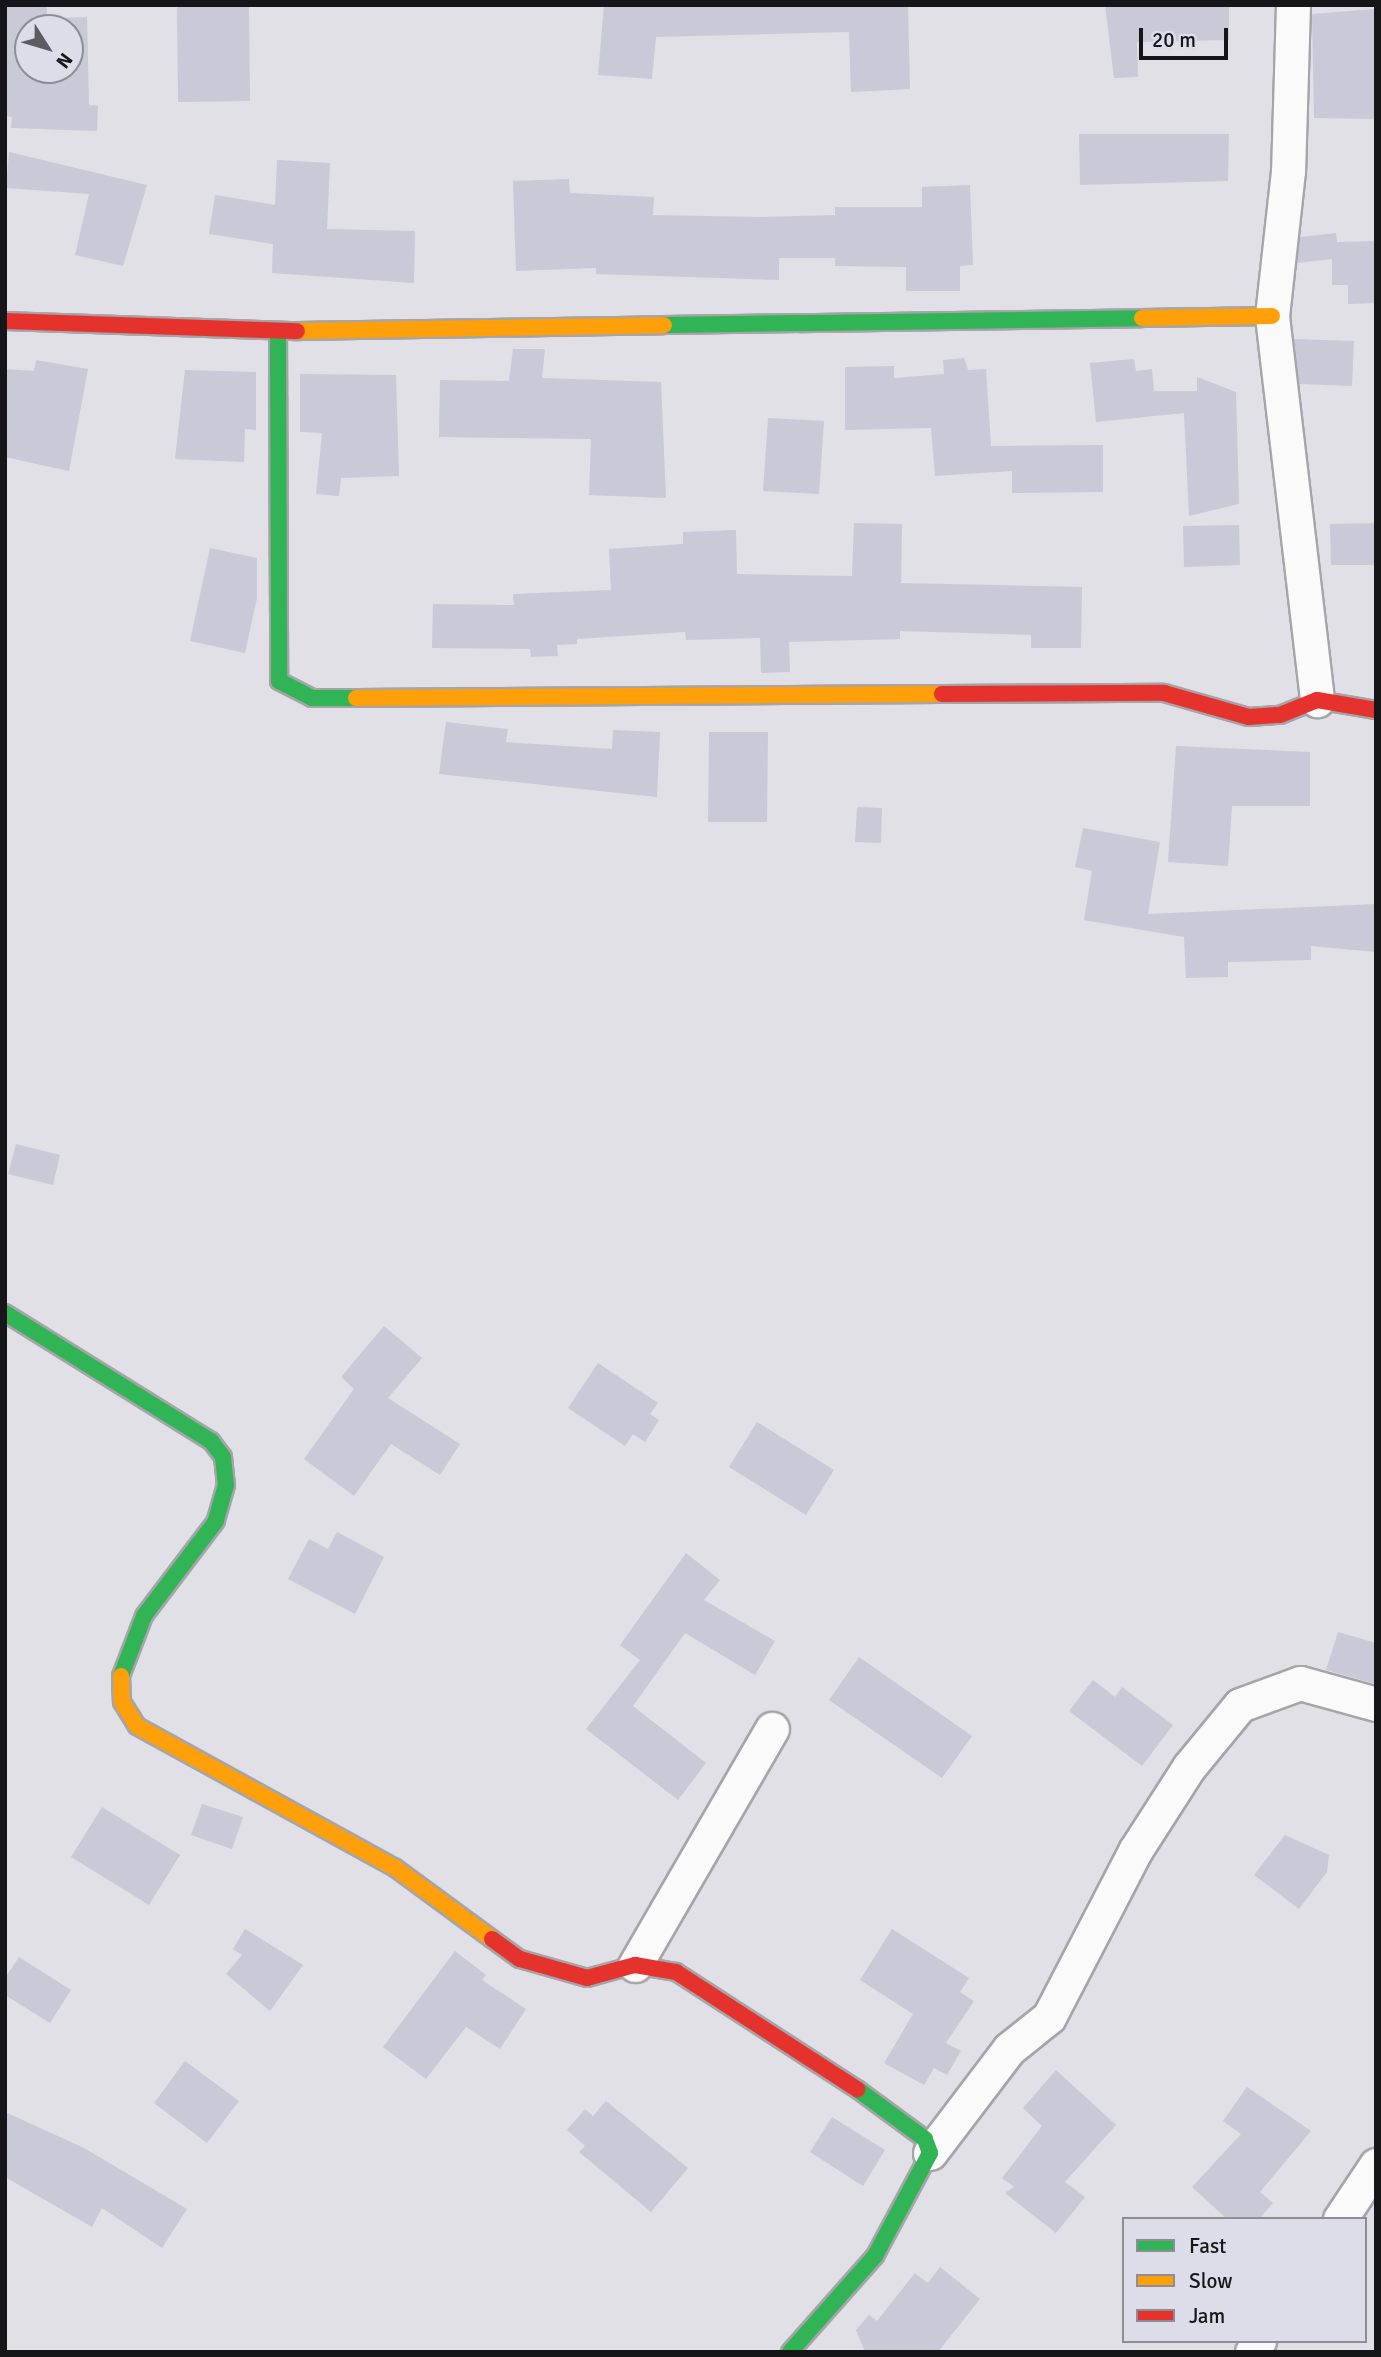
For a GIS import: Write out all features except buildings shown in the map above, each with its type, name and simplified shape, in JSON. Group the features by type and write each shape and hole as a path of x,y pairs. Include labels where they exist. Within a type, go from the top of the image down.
{"street":[{"path":"1293,5 1289,172 1272,316 1317,700"},
{"path":"5,321 278,331 1272,316"},
{"path":"278,331 278,681 294,694 312,698 1164,693 1249,717 1280,715 1317,700 1376,710"},
{"path":"5,1313 211,1440 223,1457 226,1485 216,1521 144,1616 121,1672 122,1702 137,1726 394,1867 520,1959 587,1978 635,1965 676,1972 813,2056 925,2139 930,2153"},
{"path":"790,2352 875,2256 930,2153 986,2075 1049,2017 1128,1862 1189,1768 1240,1705 1300,1684 1376,1704"},
{"path":"635,1965 772,1730"},
{"path":"1341,2217 1376,2165"}],"traffic: fast":[{"path":"664,325 1142,318"},
{"path":"278,331 279,681 312,698 356,698"},
{"path":"5,1313 211,1441 223,1457 226,1485 216,1521 144,1616 121,1676"},
{"path":"790,2352 875,2256 930,2153 925,2139 857,2089"}],"traffic: slow":[{"path":"1142,318 1272,316"},
{"path":"297,331 664,325"},
{"path":"356,698 942,694"},
{"path":"121,1676 122,1702 137,1726 394,1867 492,1939"}],"traffic: jam":[{"path":"5,321 297,331"},
{"path":"942,694 1164,693 1249,717 1280,715 1317,700 1376,710"},
{"path":"492,1939 520,1959 587,1978 635,1965 676,1972 857,2089"}]}
